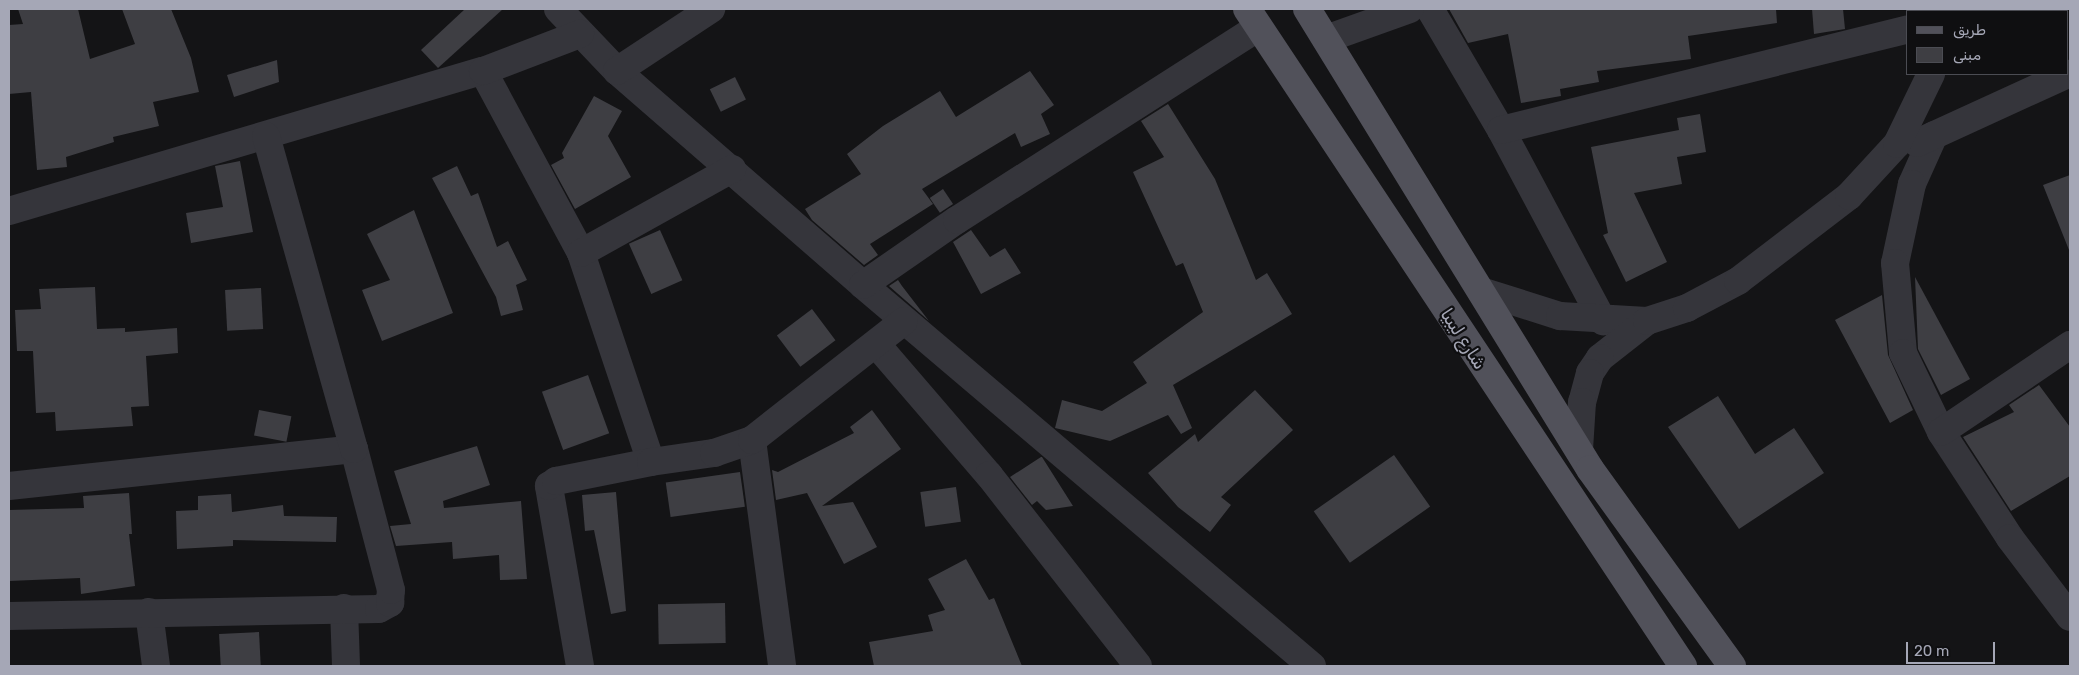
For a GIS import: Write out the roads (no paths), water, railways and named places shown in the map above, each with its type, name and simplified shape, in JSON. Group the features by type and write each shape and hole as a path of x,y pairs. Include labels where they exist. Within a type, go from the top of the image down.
{"main road":[{"path":"1307,9 1579,450 1732,666"},
{"name":"شارع ليبيا","path":"1253,18 1683,666"}],"street":[{"path":"558,9 617,71 732,169 863,286 1312,666"},
{"path":"617,71 711,9"},
{"path":"1326,40 1410,9"},
{"path":"1430,9 1501,130 1603,321"},
{"path":"863,286 1253,18"},
{"path":"1501,130 1906,29"},
{"path":"9,211 483,71 580,34"},
{"path":"483,71 581,254 651,462"},
{"path":"1579,450 1582,402 1590,373 1600,358 1647,321 1704,300 1761,266 1842,202 1886,160 1907,126 1931,75"},
{"path":"1886,160 1934,135 2065,75"},
{"path":"1934,135 1903,217 1895,263 1895,294 1903,353 1941,432 2010,538 2070,617"},
{"path":"9,616 344,608 379,609 390,603 391,596 354,449 266,136"},
{"path":"581,254 732,169"},
{"path":"1481,292 1544,312 1603,321 1647,321"},
{"path":"580,666 549,486 556,481 651,462 714,453 752,440 877,345 904,321"},
{"path":"877,345 989,475 1138,666"},
{"path":"1941,432 2070,345"},
{"path":"752,440 782,666"},
{"path":"9,486 354,449"},
{"path":"344,608 346,666"},
{"path":"149,612 156,666"}]}
